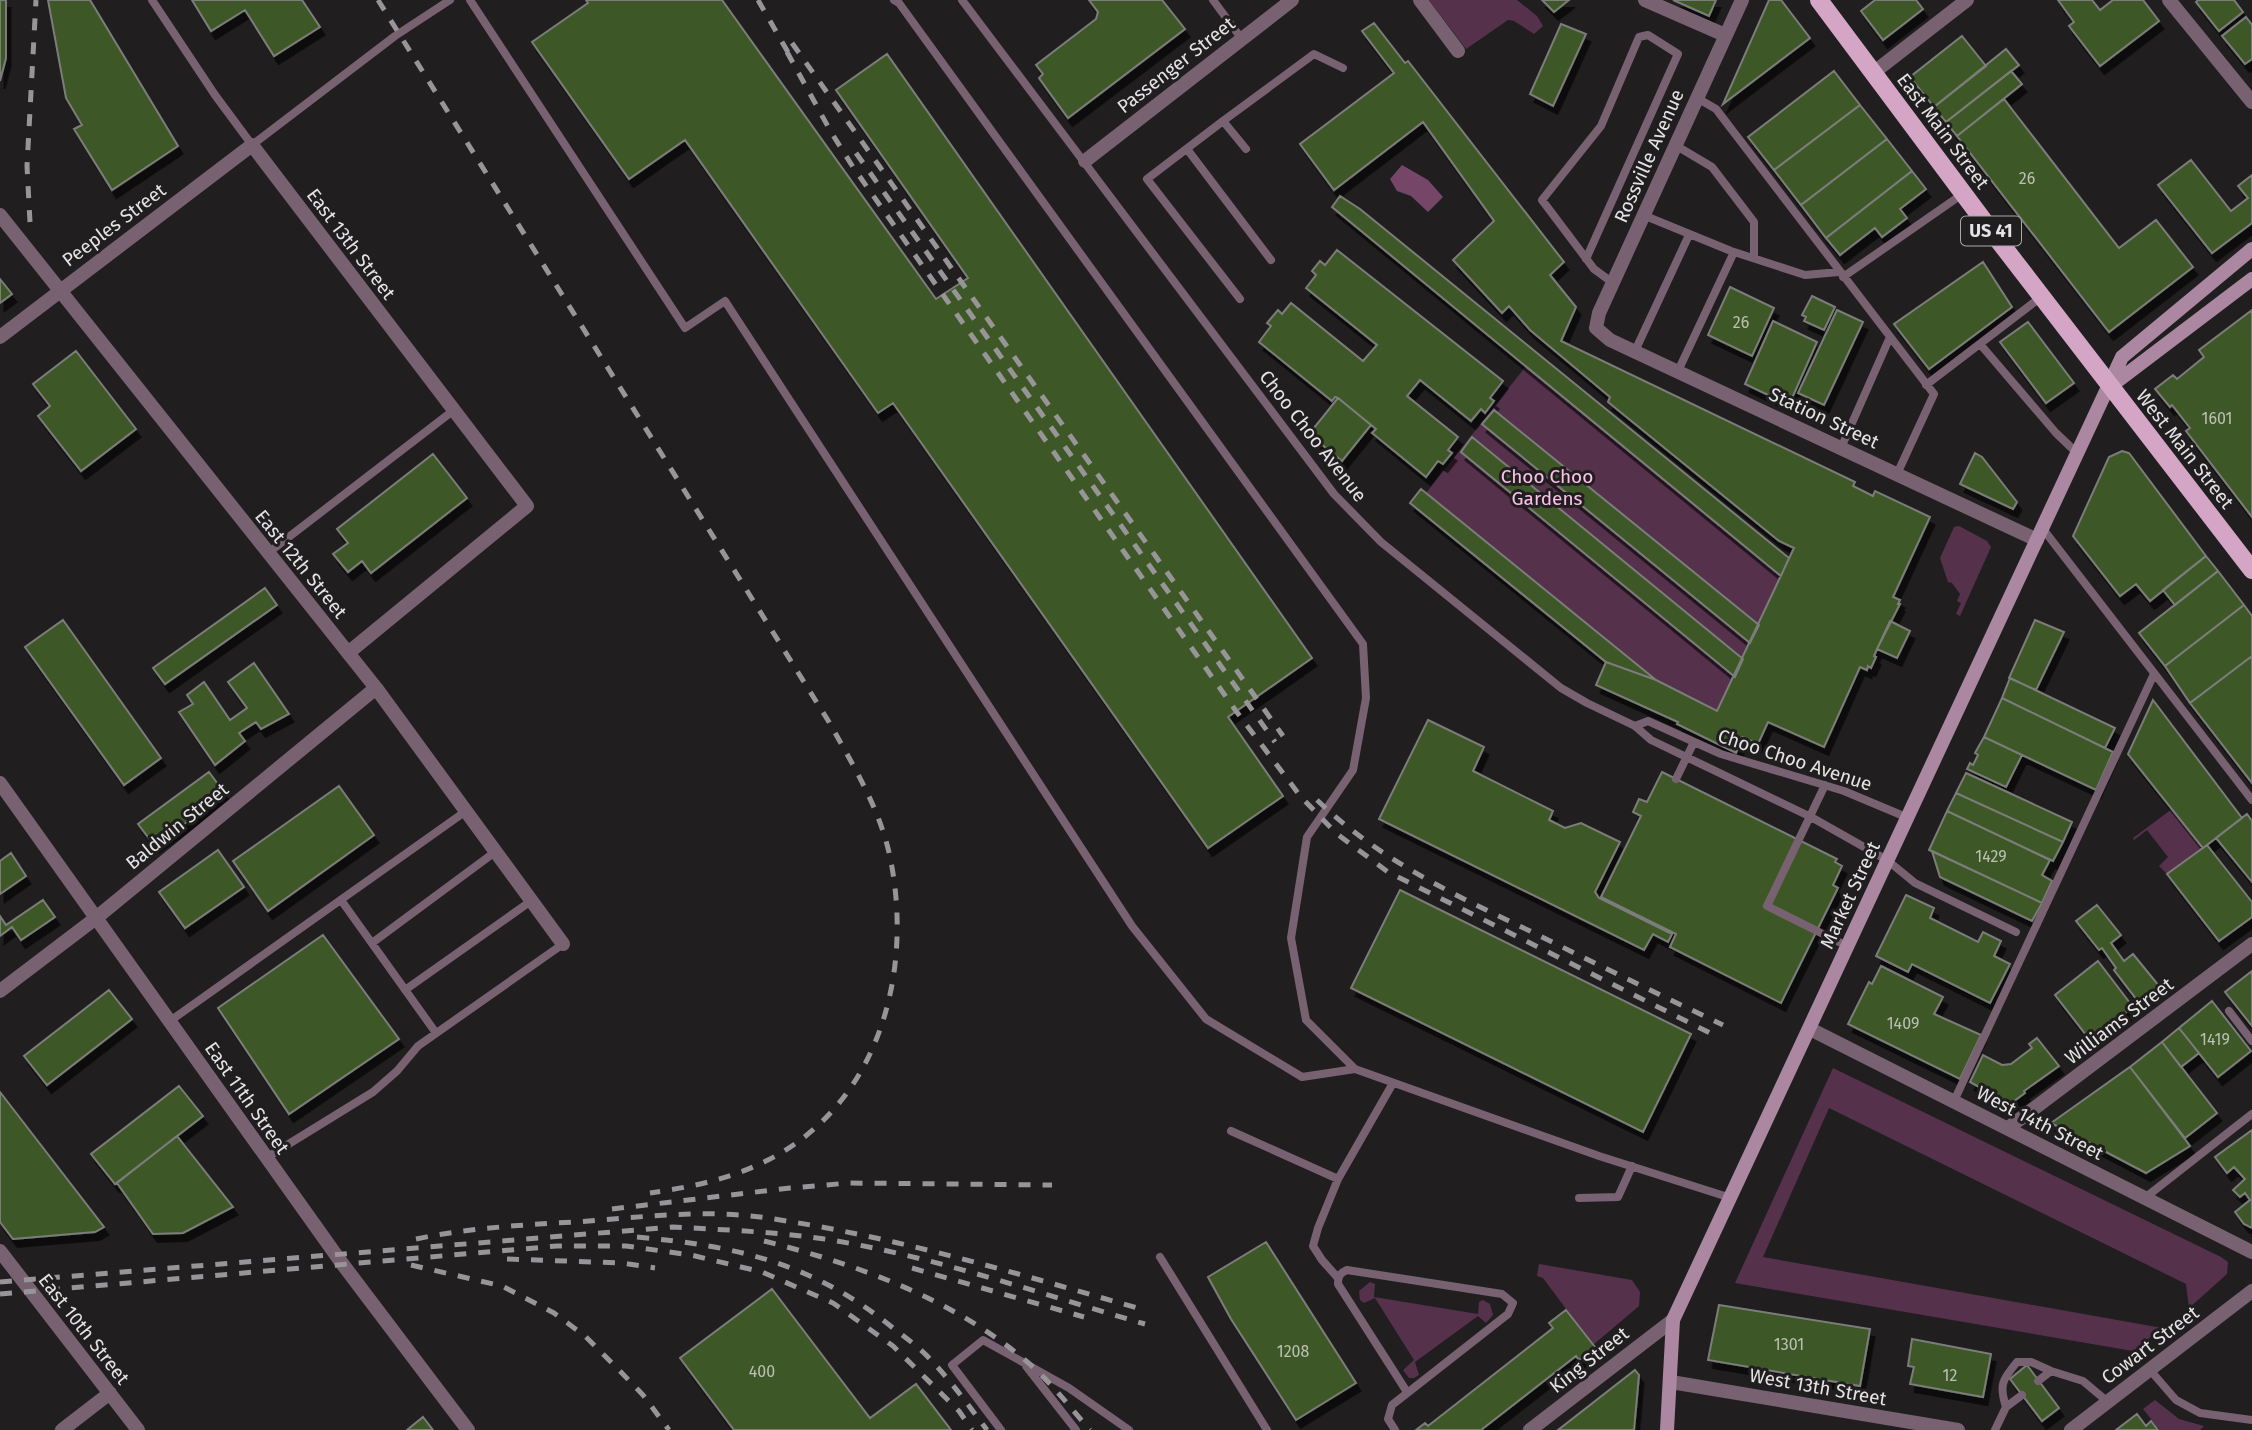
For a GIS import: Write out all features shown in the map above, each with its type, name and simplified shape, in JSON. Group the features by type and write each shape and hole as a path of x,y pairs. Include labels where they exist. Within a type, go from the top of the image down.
{"main road":[{"name":"East Main Street","path":"1819,0 2110,387"},
{"name":"Market Street","path":"1667,1430 1673,1320 2122,357 2252,249"},
{"path":"2110,387 2252,279"},
{"name":"West Main Street","path":"2110,387 2252,570"}],"street":[{"name":"Passenger Street","path":"1085,161 1292,0"},
{"path":"1420,0 1458,51"},
{"path":"1645,0 1725,35"},
{"name":"Rossville Avenue","path":"1597,328 1596,321 1742,0"},
{"path":"1873,73 1967,0"},
{"path":"2169,0 2250,96"},
{"name":"Peeples Street","path":"0,337 252,145"},
{"name":"East 13th Street","path":"252,145 527,506 348,653"},
{"name":"East 12th Street","path":"0,215 376,688 563,944"},
{"name":"Station Street","path":"1597,328 1610,340 1896,474 2040,535"},
{"name":"Baldwin Street","path":"0,991 96,918 376,688"},
{"name":"East 11th Street","path":"0,783 341,1262 468,1430"},
{"name":"Williams Street","path":"2008,1128 2252,944"},
{"name":"West 14th Street","path":"1810,1029 2252,1252"},
{"name":"East 10th Street","path":"0,1251 138,1430"},
{"name":"Cowart Street","path":"2071,1430 2252,1291"},
{"name":"King Street","path":"1530,1430 1673,1320"},
{"name":"West 13th Street","path":"1671,1382 1958,1430"},
{"path":"62,1430 110,1393"}],"lane":[{"name":"East 13th Street","path":"152,0 252,145"},
{"path":"252,145 395,36 450,0"},
{"path":"470,0 685,328 725,301 1132,926 1206,1019 1302,1077 1356,1069"},
{"path":"894,0 914,23 1363,644 1366,698 1353,770 1307,837 1291,938 1306,1020 1356,1069 1731,1198"},
{"name":"Choo Choo Avenue","path":"962,0 1347,508 1381,542 1561,688 1635,726 1651,740 1811,817 1887,860 1914,883 2017,932"},
{"path":"1214,0 1241,38"},
{"path":"1586,259 1678,54 1648,35 1639,37 1601,126 1542,200 1586,259 1594,269 1613,283"},
{"path":"1240,299 1147,179 1314,54 1343,68"},
{"path":"1696,98 1716,108 1934,394 1896,474"},
{"path":"1223,121 1246,149"},
{"path":"1675,145 1712,167 1754,222 1754,258"},
{"path":"1187,149 1271,260"},
{"path":"1643,215 1734,252 1805,275 1841,275 1964,192"},
{"path":"1635,351 1689,235"},
{"path":"1678,371 1734,252"},
{"path":"1926,385 2042,296"},
{"path":"1840,447 1890,337"},
{"path":"1980,344 2056,433 2078,454"},
{"path":"268,554 454,410"},
{"path":"2040,535 2154,674 2252,800"},
{"path":"1954,1101 2154,674"},
{"name":"Choo Choo Avenue","path":"1635,726 1648,721 1733,759 1825,785 1906,817"},
{"path":"1676,779 1694,742"},
{"path":"1825,785 1767,906 1847,946"},
{"path":"170,1021 466,811"},
{"path":"372,943 495,852"},
{"path":"341,900 436,1033"},
{"path":"405,990 531,901"},
{"path":"266,1158 373,1093 397,1071 418,1046 563,944"},
{"path":"2228,1011 2252,1041"},
{"path":"1338,1278 1313,1246 1318,1228 1338,1178 1393,1083"},
{"path":"2146,1197 2252,1114"},
{"path":"1231,1131 1338,1178"},
{"path":"1579,1198 1618,1197 1632,1166"},
{"path":"1160,1257 1267,1430"},
{"path":"1395,1430 1388,1419 1388,1412 1406,1392 1508,1314 1513,1303 1502,1294 1348,1270 1341,1273 1338,1284 1406,1392"},
{"path":"1001,1430 952,1365 983,1340 1069,1388 1129,1430"},
{"path":"1023,1362 1076,1430"},
{"path":"2006,1407 2001,1392 2004,1377 2017,1362 2031,1362 2082,1381 2108,1402"},
{"path":"2150,1370 2176,1400 2200,1413 2252,1420"},
{"path":"2038,1381 2051,1371"},
{"path":"1995,1430 2006,1407 2022,1395"}],"green space":[{"path":"1429,0 1517,0 1537,16 1543,26 1534,34 1508,20 1466,49"},
{"name":"Choo Choo Gardens","path":"1526,366 1781,576 1717,711 1656,680 1426,493"},
{"path":"1959,526 1987,541 1991,547 1960,616 1956,614 1961,603 1957,601 1960,594 1952,583 1948,582 1940,558 1954,527"},
{"path":"2172,809 2203,848 2167,874 2159,866 2168,857 2147,830 2134,840 2133,838"},
{"path":"1833,1068 2221,1257 2228,1262 2227,1274 2189,1308 2186,1284 1829,1108 1763,1257 2162,1328 2133,1351 1735,1283"},
{"path":"1539,1264 1632,1280 1640,1292 1639,1306 1593,1345 1543,1278 1537,1276"},
{"path":"1370,1282 1375,1284 1374,1297 1478,1314 1479,1302 1483,1300 1490,1304 1493,1315 1486,1323 1478,1316 1415,1362 1419,1375 1409,1378 1403,1370 1414,1360 1375,1298 1364,1303 1360,1300 1359,1291"},
{"path":"2155,1400 2179,1419 2204,1426 2200,1430 2160,1430 2143,1409"}],"shaded area":[{"path":"1402,165 1428,180 1443,197 1428,212 1411,196 1397,191 1390,179"}],"building":[{"path":"0,0 6,0 6,58 0,81"},
{"path":"48,0 90,0 178,146 112,190 74,129 82,125 66,98"},
{"path":"192,0 302,0 320,27 274,56 245,10 211,31"},
{"path":"586,0 722,0 936,299 968,278 836,90 887,54 1312,658 1228,717 1283,796 1208,848 893,403 878,413 685,140 629,179 532,42 588,3"},
{"path":"1089,0 1162,0 1185,29 1068,118 1039,78 1043,74 1036,65 1096,19 1098,12"},
{"path":"1542,0 1569,0 1554,12"},
{"path":"1673,0 1716,0 1709,16"},
{"path":"1769,0 1781,0 1810,38 1723,104"},
{"path":"1875,0 1916,0 1923,9 1883,40 1861,11"},
{"path":"2058,0 2092,0 2100,10 2113,0 2143,0 2159,21 2100,66 2069,26 2074,22"},
{"path":"2234,0 2243,12 2219,31 2196,2"},
{"path":"2246,17 2252,25 2252,59 2245,64 2222,36"},
{"path":"1374,23 1405,63 1408,61 1564,262 1550,275 1576,307 1561,341 1855,482 1853,486 1873,496 1875,491 1930,517 1893,597 1900,600 1900,604 1877,649 1871,668 1868,666 1867,670 1860,667 1824,747 1768,722 1758,744 1743,737 1736,753 1677,724 1678,722 1596,685 1606,662 1656,680 1717,711 1794,548 1779,541 1608,402 1610,397 1530,330 1509,306 1502,313 1453,260 1494,221 1423,122 1334,190 1300,144 1394,73 1362,31"},
{"path":"1561,24 1586,34 1553,106 1530,94"},
{"path":"1962,36 1986,66 1934,107 1910,77"},
{"path":"2006,49 2019,65 1946,122 1934,107"},
{"path":"1834,71 1860,105 1774,170 1748,137"},
{"path":"2011,71 2022,84 1957,136 1946,122"},
{"path":"2004,99 2119,248 2156,220 2193,267 2109,332 1957,136"},
{"path":"1860,105 1887,139 1801,205 1774,170"},
{"path":"1887,139 1912,171 1826,238 1801,205"},
{"path":"2191,160 2231,211 2248,198 2238,186 2252,175 2252,223 2212,253 2158,185"},
{"path":"1912,171 1926,189 1900,209 1907,218 1882,237 1875,228 1840,255 1826,238"},
{"path":"1340,196 1360,209 1789,558 1781,576 1332,207"},
{"path":"1337,250 1503,381 1490,398 1494,401 1485,413 1481,409 1471,421 1420,380 1407,396 1458,437 1448,450 1452,453 1443,464 1438,461 1426,477 1372,433 1376,429 1338,398 1335,397 1332,401 1259,342 1271,326 1267,323 1278,310 1282,314 1291,303 1363,361 1377,345 1306,288 1316,275 1312,271 1320,261 1325,265"},
{"path":"1983,262 2012,307 1929,369 1894,324"},
{"path":"0,279 12,294 0,303"},
{"path":"1730,287 1774,308 1752,356 1708,335"},
{"path":"1812,296 1835,307 1824,330 1804,321 1806,317 1802,315"},
{"path":"1837,310 1863,322 1824,405 1798,393"},
{"path":"2252,310 2252,517 2186,431 2190,428 2155,389 2173,375 2177,379 2204,357 2199,350"},
{"path":"1773,321 1817,342 1789,405 1745,384"},
{"path":"2028,322 2074,383 2046,403 2000,342"},
{"path":"76,351 136,429 81,471 38,416 50,406 33,384"},
{"path":"1338,398 1371,425 1342,461 1309,434"},
{"path":"1494,410 1759,625 1750,643 1482,424"},
{"path":"1472,437 1743,659 1735,677 1461,452"},
{"path":"2122,451 2129,453 2206,556 2150,601 2136,584 2120,596 2073,536 2109,457"},
{"path":"1975,453 1982,457 2017,502 2013,509 1960,484"},
{"path":"433,454 467,498 371,573 362,561 348,572 333,554 348,543 337,529"},
{"path":"1421,489 1656,680 1606,662 1410,503"},
{"path":"2206,556 2218,571 2175,605 2163,590"},
{"path":"2218,571 2244,605 2165,666 2139,633"},
{"path":"265,588 277,605 165,684 153,668"},
{"path":"2244,605 2252,616 2252,656 2190,703 2165,666"},
{"path":"63,620 161,758 124,785 25,647"},
{"path":"2035,620 2064,632 2036,690 2009,678"},
{"path":"1890,621 1910,631 1897,658 1877,649"},
{"path":"2252,656 2252,783 2190,703"},
{"path":"254,663 289,714 261,729 256,722 239,733 245,741 215,765 179,712 193,704 187,695 204,682 230,720 247,708 228,682"},
{"path":"2010,678 2115,728 2105,748 2002,698"},
{"path":"2002,698 2113,752 2096,790 1984,737"},
{"path":"2153,700 2242,818 2203,848 2128,754"},
{"path":"1428,720 1484,747 1473,771 1553,811 1549,820 1565,828 1581,823 1620,842 1595,892 1599,898 1672,934 1668,942 1653,934 1644,950 1379,819"},
{"path":"1984,737 2022,755 2006,787 1967,769 1970,763 1973,765 1978,755 1975,753"},
{"path":"209,772 226,795 154,845 138,824"},
{"path":"1662,772 1837,859 1835,862 1842,866 1833,885 1838,888 1781,1003 1670,947 1676,934 1601,897 1641,816 1633,812 1639,799 1647,802"},
{"path":"1966,773 2072,822 2063,842 1956,793"},
{"path":"339,786 374,835 268,911 233,861"},
{"path":"1956,793 2063,842 2053,861 1947,811"},
{"path":"1947,811 2050,860 2042,875 2052,881 2042,903 1929,850"},
{"path":"2247,814 2252,821 2252,882 2216,838"},
{"path":"2207,845 2252,902 2252,917 2219,941 2167,874"},
{"path":"218,850 244,887 185,928 159,892"},
{"path":"1932,851 2042,903 2032,921 1940,877"},
{"path":"11,853 26,876 0,894 0,861"},
{"path":"1400,890 1691,1034 1643,1132 1351,988"},
{"path":"1906,895 1934,908 1930,918 1978,942 1983,932 2001,941 1994,956 2010,964 1990,1003 1912,964 1908,972 1876,956"},
{"path":"43,900 55,917 21,940 12,927 0,936 0,916 6,925"},
{"path":"2097,905 2121,935 2111,943 2124,961 2133,954 2160,987 2140,1004 2114,970 2116,968 2102,948 2099,950 2076,921"},
{"path":"323,935 399,1039 289,1114 218,1008"},
{"path":"2098,961 2133,1007 2090,1040 2055,995"},
{"path":"1881,966 1943,997 1934,1014 1981,1035 1960,1079 1848,1024 1869,982 1872,984"},
{"path":"2252,971 2252,1026 2225,992"},
{"path":"109,990 132,1019 47,1085 24,1056"},
{"path":"2212,1001 2251,1051 2218,1077 2179,1028"},
{"path":"2179,1028 2199,1053 2181,1067 2162,1042"},
{"path":"2037,1038 2059,1066 2010,1104 1970,1082 1983,1055 2002,1065 2011,1064 2032,1048 2029,1044"},
{"path":"2162,1042 2217,1113 2185,1138 2130,1067"},
{"path":"2130,1067 2190,1146 2146,1173 2051,1123"},
{"path":"179,1086 203,1116 115,1184 91,1154"},
{"path":"0,1092 104,1227 95,1232 13,1239 0,1222"},
{"path":"2252,1130 2252,1228 2244,1224 2235,1212 2250,1200 2245,1193 2240,1197 2233,1190 2245,1179 2234,1167 2227,1173 2215,1157"},
{"path":"177,1136 233,1207 183,1233 153,1234 117,1183"},
{"path":"1266,1242 1356,1383 1296,1420 1231,1319 1208,1277"},
{"path":"772,1289 870,1418 916,1384 951,1430 734,1430 680,1358"},
{"path":"1719,1305 1870,1329 1860,1386 1708,1360"},
{"path":"1566,1310 1595,1347 1579,1360 1576,1356 1481,1430 1416,1430 1425,1423 1428,1426 1553,1328 1549,1323"},
{"path":"1912,1339 1991,1354 1983,1397 1910,1384 1914,1367 1908,1366"},
{"path":"2027,1365 2059,1408 2042,1421 2010,1379"},
{"path":"1635,1370 1639,1375 1634,1430 1558,1430"},
{"path":"2137,1414 2146,1426 2151,1421 2158,1430 2116,1430"},
{"path":"423,1417 433,1430 407,1430"}],"railway":[{"path":"30,222 27,166 36,0"},
{"path":"378,0 829,722 873,805 890,857 896,901 897,945 891,989 880,1031 862,1070 837,1105 806,1136 768,1160 710,1181 650,1193"},
{"path":"758,0 793,61"},
{"path":"792,43 1283,736"},
{"path":"787,52 853,167 1236,711 1301,797 1337,834 1388,872 1718,1037"},
{"path":"856,153 1275,742"},
{"path":"1317,800 1365,840 1418,874 1473,904 1723,1025"},
{"path":"612,1209 849,1183 1052,1185"},
{"path":"416,1239 515,1226 667,1215 760,1217 904,1245 1141,1309"},
{"path":"0,1282 673,1227 796,1235 915,1257 1145,1324"},
{"path":"637,1237 741,1253 803,1273 833,1288 863,1306 922,1351 953,1385 987,1430"},
{"path":"764,1241 868,1272 966,1318 1034,1368 1090,1430"},
{"path":"0,1294 557,1246 626,1246 691,1255 762,1272 833,1303 893,1346 959,1411 972,1430"},
{"path":"507,1259 622,1263 655,1268"},
{"path":"411,1265 502,1286 554,1313 585,1336 619,1370 643,1395 669,1430"},
{"path":"912,1268 1084,1317"}]}
